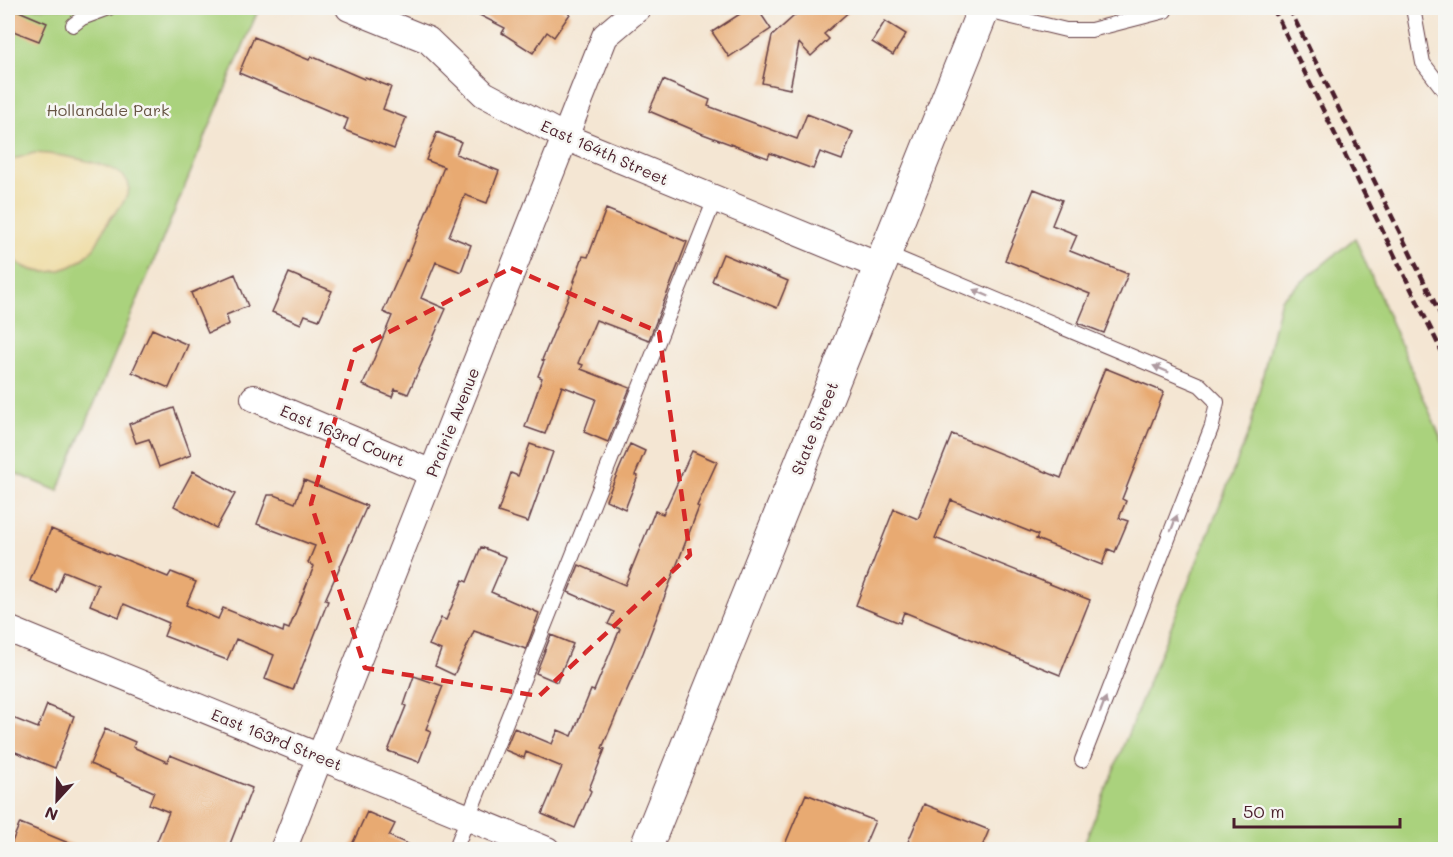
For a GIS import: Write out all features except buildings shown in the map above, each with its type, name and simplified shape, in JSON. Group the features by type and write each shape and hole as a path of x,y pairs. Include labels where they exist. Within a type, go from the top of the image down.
{"street":[{"name":"East 164th Street","path":"351,8 429,40 484,94 565,137 715,199 881,259"},
{"name":"Prairie Avenue","path":"282,849 605,36 639,8"},
{"name":"State Street","path":"645,849 983,9"},
{"name":"East 163rd Court","path":"254,398 432,473"},
{"name":"East 163rd Street","path":"8,628 547,849"}],"lane":[{"path":"73,25 82,18 109,8"},
{"path":"1413,8 1423,63 1446,93"},
{"path":"983,9 1066,30 1091,30 1165,11"},
{"path":"455,849 715,199"},
{"path":"881,259 1200,385 1217,402 1212,426 1082,760"}],"highlighted area":[{"path":"511,268 659,332 690,555 539,696 365,668 311,504 355,350"}],"green space":[{"name":"Hollandale Park","path":"8,8 259,8 58,491 8,470"},
{"path":"1355,238 1445,448 1445,849 1082,849 1250,429 1281,299"}],"sand":[{"path":"34,153 57,155 104,166 126,179 129,187 124,201 85,257 69,267 49,272 30,269 19,264 8,252 8,165 14,159"}],"railway":[{"path":"1273,8 1446,360"},
{"path":"1289,8 1446,326"}]}
